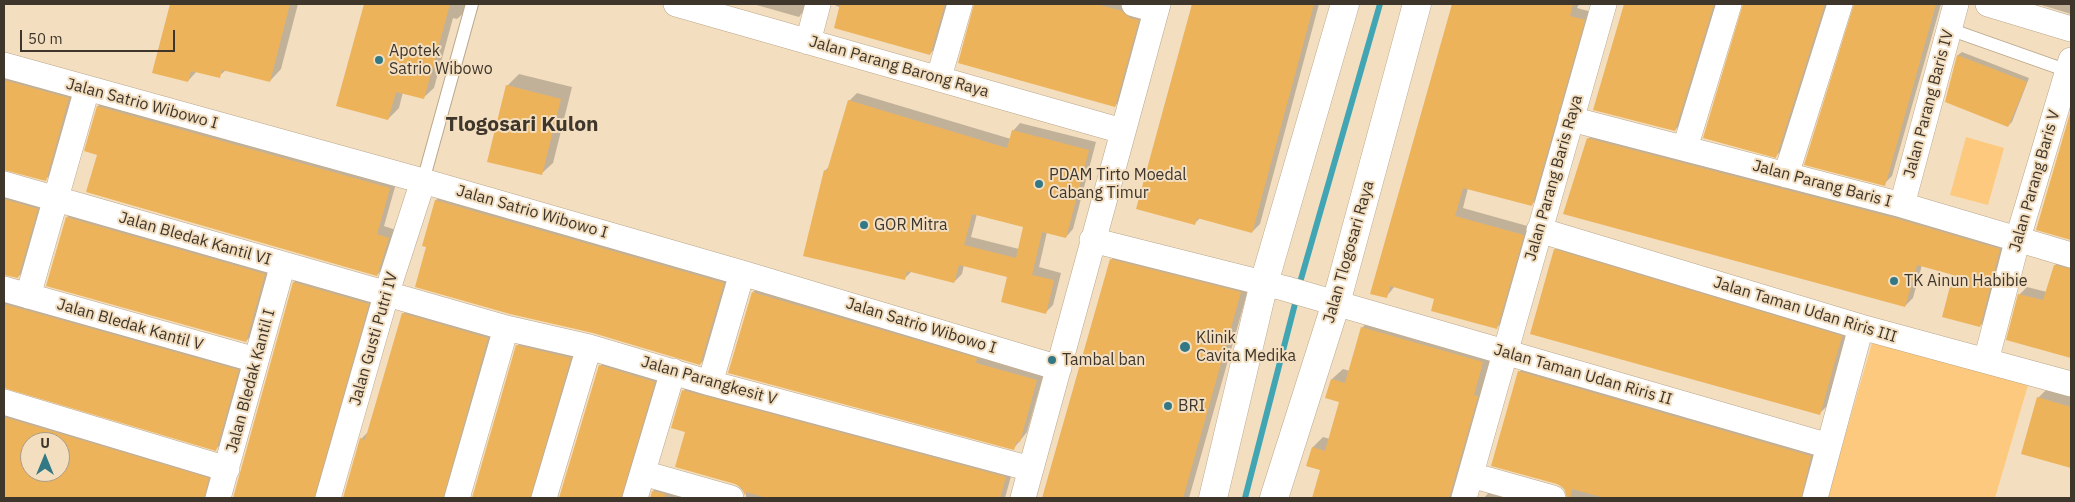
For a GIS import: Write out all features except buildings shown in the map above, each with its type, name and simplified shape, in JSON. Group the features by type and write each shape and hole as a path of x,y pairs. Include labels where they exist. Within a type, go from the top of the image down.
{"street":[{"name":"Jalan Parang Barong Raya","path":"676,4 939,77 1122,131"},
{"path":"808,42 818,4"},
{"path":"939,77 960,4"},
{"path":"1213,498 1275,286 1345,4"},
{"name":"Jalan Tlogosari Raya","path":"1274,498 1417,4"},
{"name":"Jalan Parang Baris Raya","path":"1464,498 1604,4"},
{"path":"1685,148 1729,4"},
{"path":"1786,175 1840,4"},
{"name":"Jalan Parang Baris IV","path":"1902,205 1956,4"},
{"path":"1988,4 2071,29"},
{"path":"1023,498 1122,131 1149,6"},
{"name":"Jalan Satrio Wibowo I","path":"4,65 423,181 742,273 1059,368"},
{"name":"Jalan Parang Baris V","path":"1986,361 2018,238 2069,65"},
{"path":"28,296 87,89"},
{"name":"Jalan Parang Baris I","path":"1571,119 1902,205 2071,255"},
{"name":"Jalan Gusti Putri IV","path":"328,498 388,292 423,181"},
{"name":"Jalan Bledak Kantil VI","path":"4,184 388,292"},
{"name":"Jalan Taman Udan Riris III","path":"1540,230 1861,327 2071,384"},
{"name":"Jalan Taman Udan Riris II","path":"1092,240 1275,286 1829,446"},
{"name":"Jalan Bledak Kantil I","path":"218,498 283,264"},
{"path":"710,383 742,273"},
{"name":"Jalan Bledak Kantil V","path":"4,289 256,360"},
{"name":"Jalan Parangkesit V","path":"388,292 506,328 589,347 673,370 710,383 1031,469"},
{"path":"1815,498 1861,327"},
{"path":"457,498 506,328"},
{"path":"544,498 589,347"},
{"path":"635,498 673,370"},
{"path":"4,402 227,469"},
{"path":"643,472 731,498"},
{"path":"1471,475 1553,498"}],"lane":[{"path":"423,181 472,4"},
{"path":"1949,29 2069,65"}],"shaded area":[{"path":"1966,137 2004,148 1988,205 1950,195"},
{"path":"1873,340 2028,385 1995,498 1827,498"}],"waterway":[{"path":"1299,286 1380,4"},
{"path":"1245,498 1297,296"}],"place":[{"name":"Apotek Satrio Wibowo","path":"379,60"},
{"name":"PDAM Tirto Moedal Cabang Timur","path":"1039,184"},
{"name":"GOR Mitra","path":"864,225"},
{"name":"TK Ainun Habibie","path":"1894,281"},
{"name":"Klinik Cavita Medika","path":"1185,347"},
{"name":"Tambal ban","path":"1052,360"},
{"name":"BRI","path":"1168,406"}],"district":[{"name":"Tlogosari Kulon","path":"522,125"}]}
